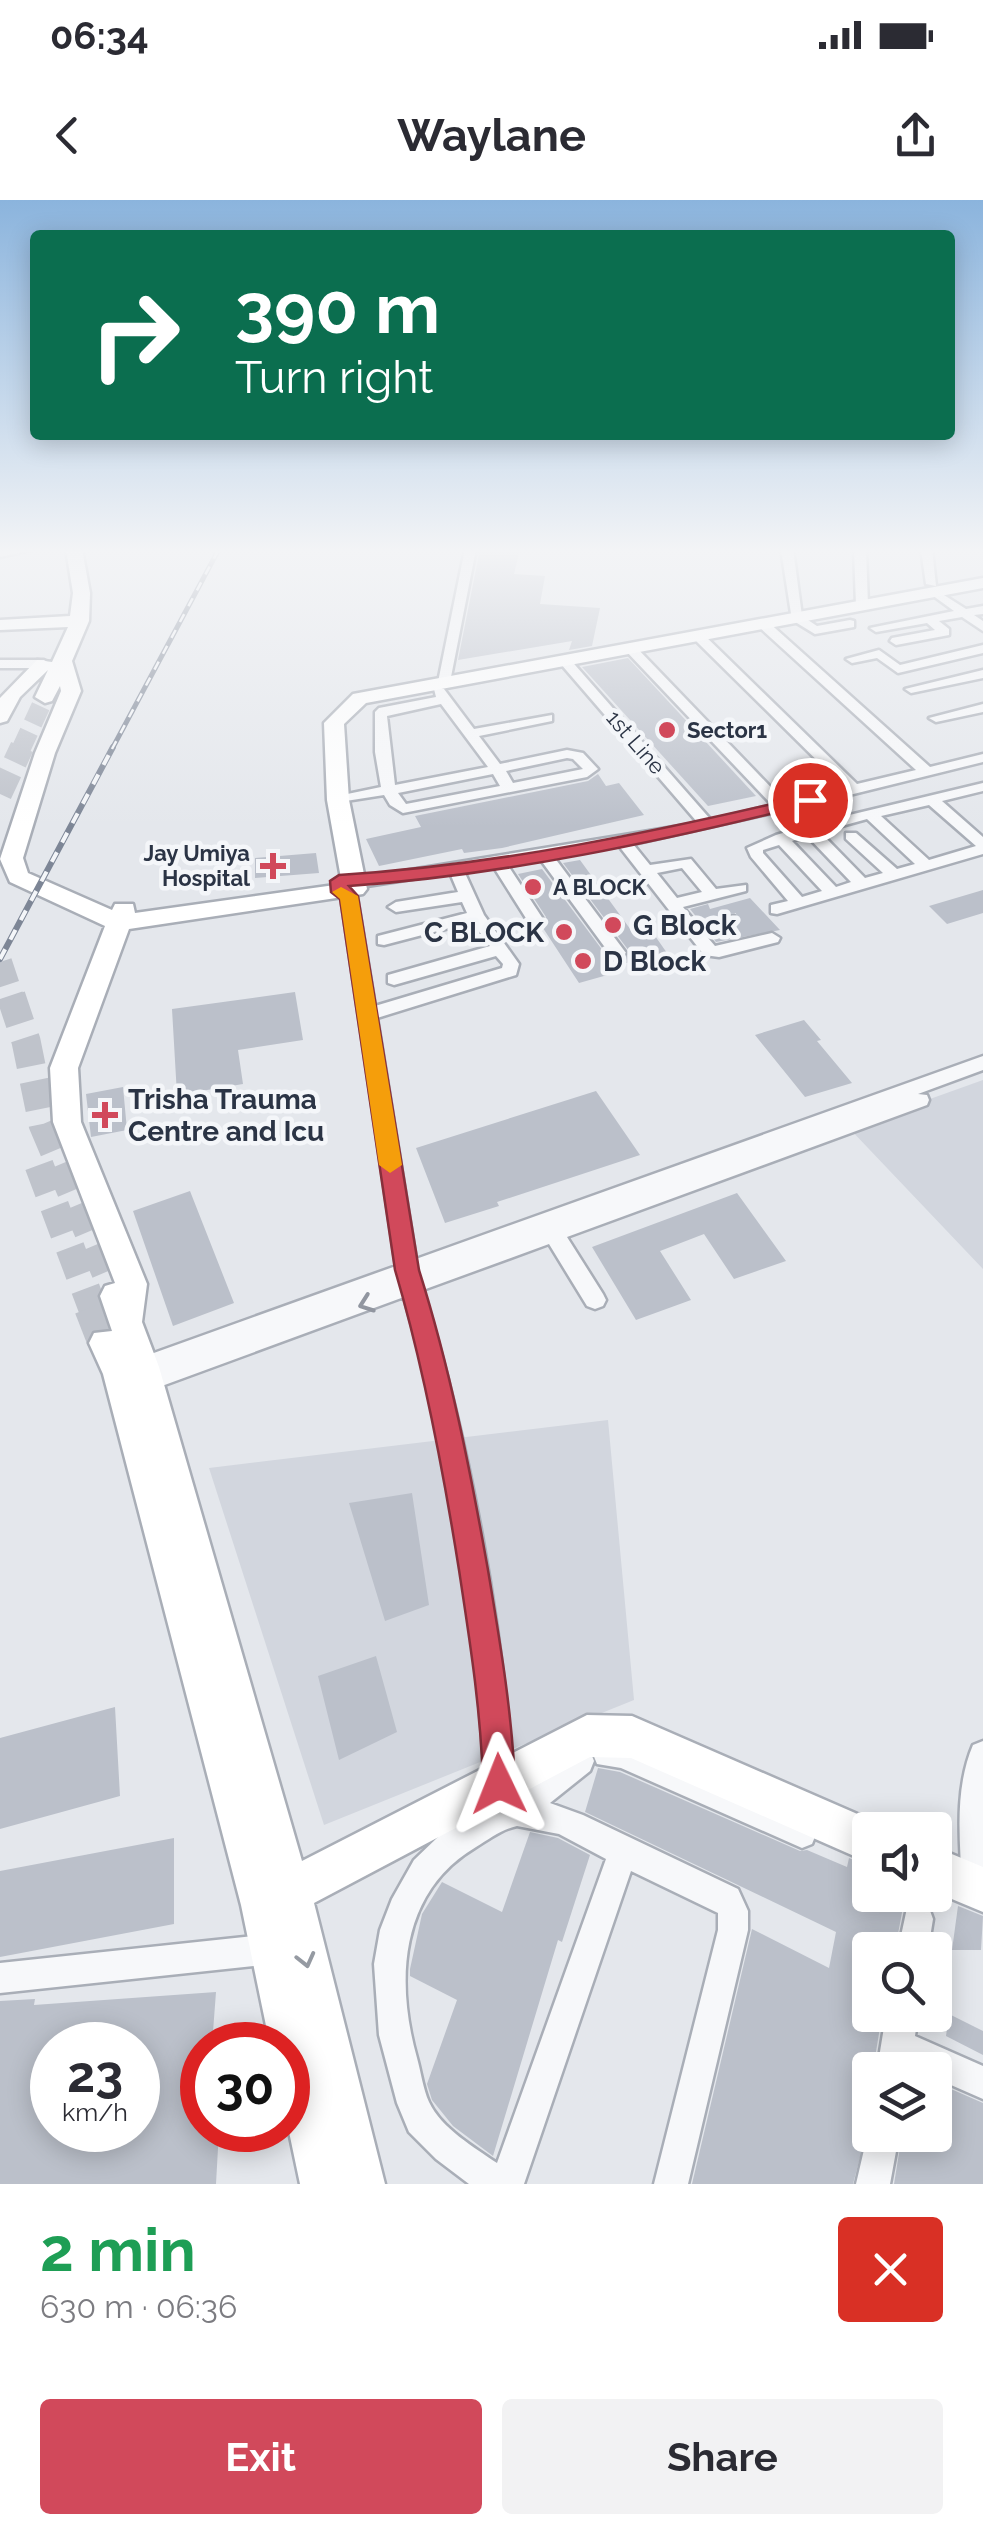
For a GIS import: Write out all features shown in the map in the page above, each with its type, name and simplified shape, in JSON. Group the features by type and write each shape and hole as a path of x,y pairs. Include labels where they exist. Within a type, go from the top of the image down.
{"street":[{"path":"56,642 54,663 71,692 11,858 18,877 120,916 199,915 623,841 983,758"},
{"path":"38,696 68,642"},
{"path":"451,642 442,684 509,788"},
{"path":"350,886 321,716 341,692 442,684 653,642"},
{"path":"507,1798 460,1486 410,1278 367,1015 338,800 334,724 360,698 663,642"},
{"path":"704,642 854,789"},
{"path":"783,642 926,771"},
{"path":"852,660 909,642"},
{"path":"630,648 781,806"},
{"path":"879,654 898,669 983,649"},
{"name":"1st Line","path":"564,660 708,824"},
{"path":"0,664 54,663"},
{"path":"0,716 12,694 54,663"},
{"path":"911,689 983,674"},
{"path":"338,800 388,790 497,769 568,754 578,756 591,769 403,809 388,790 381,712 442,684"},
{"path":"936,718 983,708"},
{"path":"471,734 547,718"},
{"path":"798,903 756,854 760,844 834,822 983,788"},
{"path":"0,829 34,790"},
{"path":"778,909 983,847 931,799"},
{"path":"810,800 834,822"},
{"path":"870,814 926,866"},
{"path":"809,830 862,884"},
{"path":"850,836 894,875"},
{"path":"781,838 833,893"},
{"path":"623,841 714,952 772,938"},
{"path":"544,854 618,953"},
{"path":"647,871 710,856"},
{"path":"498,862 535,919"},
{"path":"686,862 712,894"},
{"path":"367,1015 504,976 512,964 476,916 455,868"},
{"path":"673,904 740,888"},
{"path":"396,907 467,896"},
{"path":"120,916 64,1068 67,1122 131,1284 126,1354 276,1899 360,2184"},
{"path":"384,940 476,916"},
{"path":"693,929 728,920"},
{"path":"394,979 500,949"},
{"path":"126,1354 410,1278 983,1063"},
{"path":"550,1227 983,1076"},
{"path":"550,1227 595,1300"},
{"path":"498,2184 468,2164 420,2119 394,2039 387,1967 397,1917 424,1868 588,1736 632,1737 852,1833"},
{"path":"276,1899 507,1798 591,1754 622,1754 802,1834"},
{"path":"952,1877 980,1889 973,1806 983,1755"},
{"path":"507,1798 571,1823 727,1900 733,1910 734,1930 670,2184"},
{"path":"507,2184 624,1852"},
{"path":"276,1899 273,1949 325,2184"},
{"path":"916,1932 918,1919"},
{"path":"0,1978 273,1949"},
{"path":"897,2043 983,2083"},
{"path":"874,2184 879,2152"}],"shaded area":[{"path":"983,1080 983,1269 849,1128"},
{"path":"608,1420 634,1700 324,1825 209,1468"}],"building":[{"path":"462,642 568,642 458,660"},
{"path":"572,642 593,642 592,646 569,650"},
{"name":"Sector1","path":"628,658 756,796 708,806 582,667"},
{"path":"598,774 606,786 619,783 644,815 502,848 464,853 462,849 379,866 366,839 421,827 415,816 588,781"},
{"path":"316,853 319,873 255,878 255,858"},
{"path":"580,860 636,937 653,933 667,953 606,968 611,974 579,983 541,925 546,917 518,874 542,869 609,959 620,961 629,951 563,863"},
{"path":"983,890 983,913 947,924 929,906"},
{"path":"750,898 780,930 716,942 710,934 737,926 736,913 698,919 690,909 708,904 710,909"},
{"path":"295,992 303,1040 238,1050 243,1084 177,1095 172,1009"},
{"path":"804,1020 852,1083 805,1097 755,1035"},
{"path":"123,1087 127,1130 91,1137 86,1094"},
{"path":"596,1091 640,1155 445,1223 416,1148"},
{"path":"190,1191 234,1303 173,1326 133,1211"},
{"path":"737,1193 786,1261 734,1279 704,1234 660,1251 691,1300 636,1320 592,1247"},
{"path":"412,1493 429,1605 385,1621 349,1503"},
{"path":"376,1656 397,1732 339,1760 318,1676"},
{"path":"115,1707 120,1796 0,1829 0,1738"},
{"path":"598,1768 620,1772 800,1851 807,1850 847,1867 849,1858 852,1859 852,1912 902,1912 898,1932 852,1932 852,2032 879,2032 876,2052 852,2052 852,2152 862,2152 853,2184 692,2184 752,1929 829,1968 836,1932 585,1812"},
{"path":"530,1832 558,1838 590,1855 562,1942 558,1940 493,2156 453,2126 432,2100 427,2084 457,2000 410,1976 410,1969 422,1914 442,1882 502,1912"},
{"path":"174,1838 174,1924 0,1957 0,1871"},
{"path":"958,1906 983,1916 981,1950 952,1950"},
{"path":"216,1992 214,2022 180,2022 180,2152 218,2152 216,2184 0,2184 0,2001 35,1999 34,2005"},
{"path":"952,2016 983,2031 983,2055 946,2036 947,2032 952,2032"},
{"path":"952,2089 983,2103 983,2184 894,2184 899,2152 952,2152"}],"tunnel":[{"path":"21,749 45,697"},
{"path":"0,794 22,747"},
{"path":"0,962 12,998"},
{"path":"11,996 26,1041 43,1124 116,1296"},
{"path":"39,1165 93,1309"},
{"path":"92,1307 106,1343"}],"railway":[{"path":"112,749 169,642"},
{"path":"0,959 113,747"}],"slow traffic":[{"path":"341,892 349,896 390,1165"}],"place":[{"name":"Sector1","path":"667,730"},
{"name":"Jay Umiya Hospital","path":"273,866"},
{"name":"A BLOCK","path":"533,887"},
{"name":"G Block","path":"613,925"},
{"name":"C BLOCK","path":"564,932"},
{"name":"D Block","path":"583,961"},
{"name":"Trisha Trauma Centre and Icu","path":"105,1115"}],"route":[{"path":"499,1784 496,1710 460,1486 424,1324 407,1270 349,896 340,892 339,881 407,876 670,834 810,800"}]}
